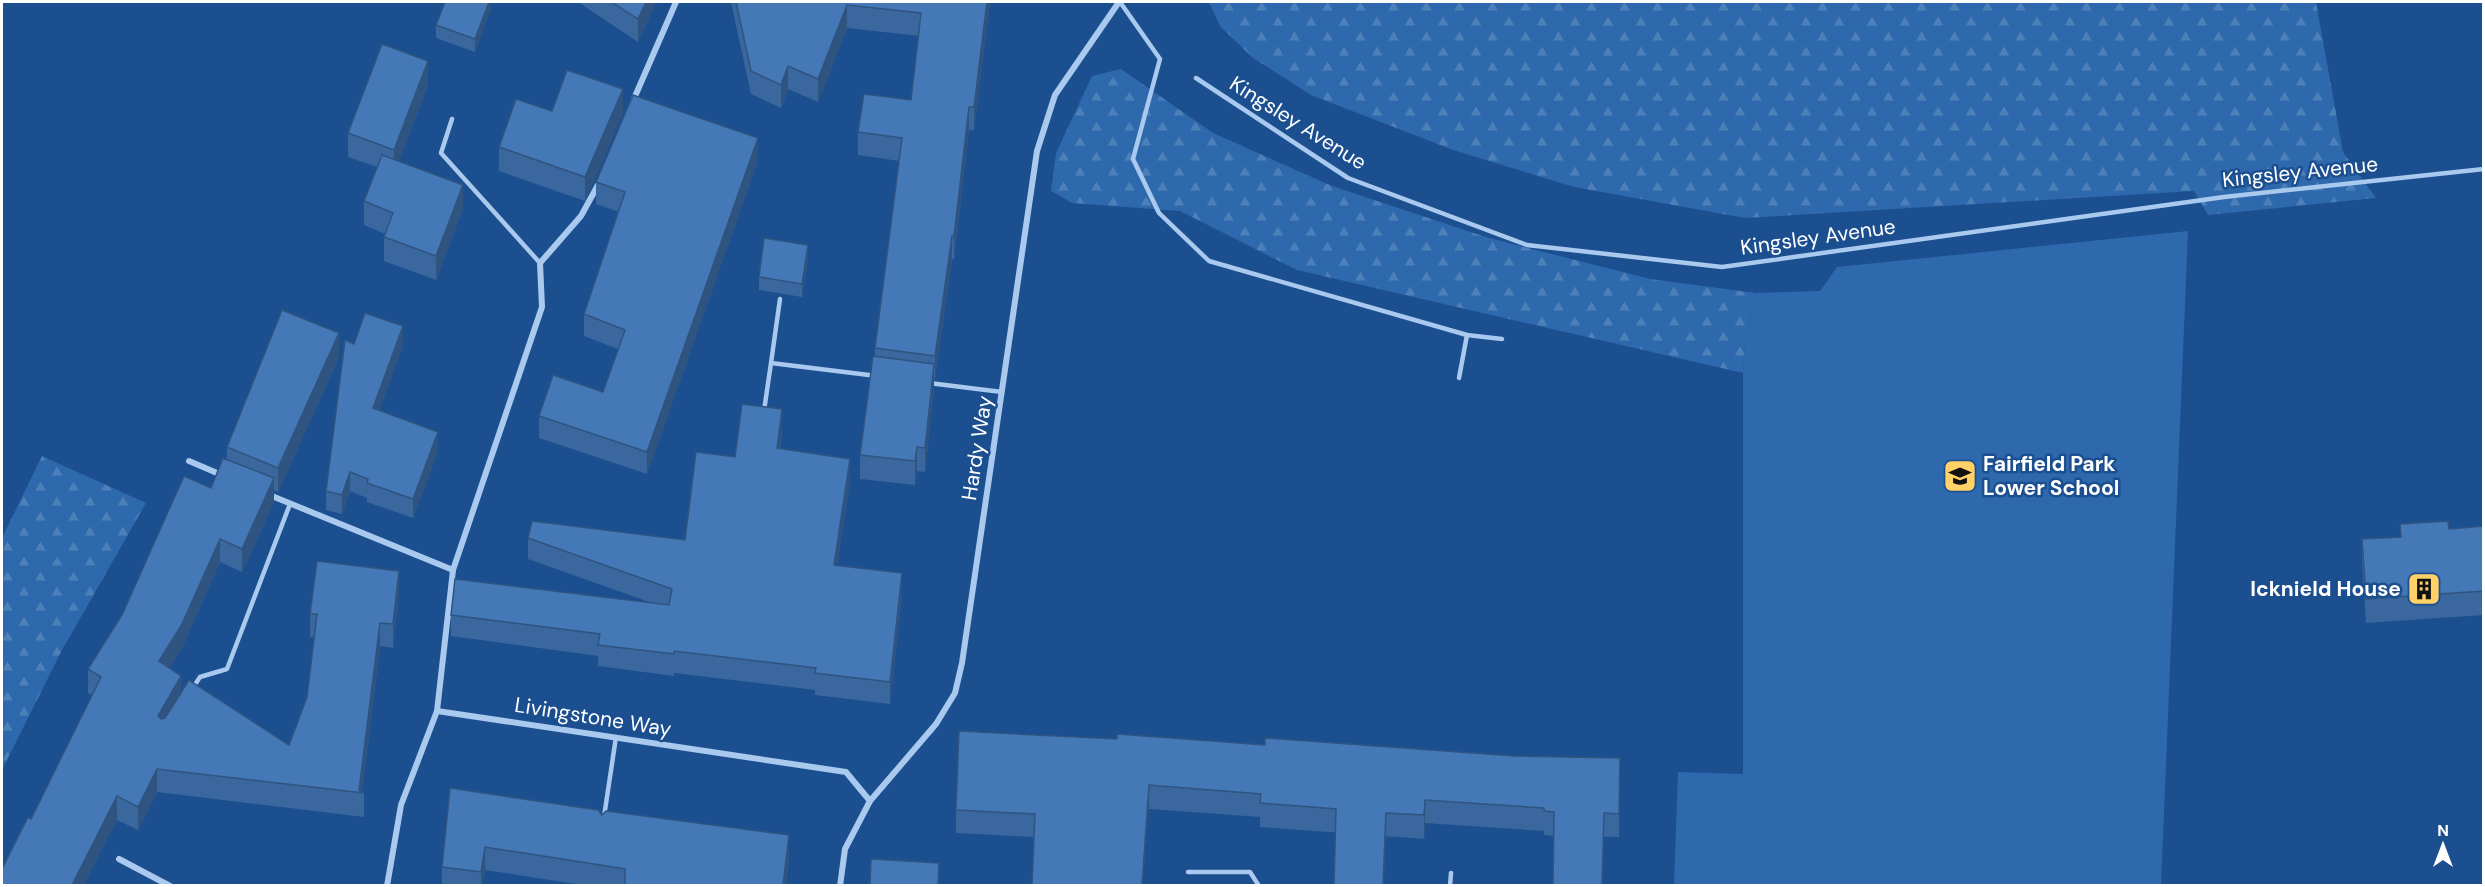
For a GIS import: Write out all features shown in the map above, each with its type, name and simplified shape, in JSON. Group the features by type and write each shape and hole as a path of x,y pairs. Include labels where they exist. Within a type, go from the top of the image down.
{"street":[{"path":"628,112 676,2"},
{"name":"Hardy Way","path":"840,885 845,849 870,801 936,724 955,693 963,663 1037,151 1055,95 1120,2"},
{"path":"387,885 401,805 437,711 453,570 542,307 540,263 592,201 600,181"},
{"path":"189,461 230,478"},
{"path":"260,491 453,570"},
{"name":"Livingstone Way","path":"437,711 846,772 870,801"},
{"path":"119,859 170,885"}],"lane":[{"path":"1120,2 1160,59 1133,159 1159,213 1209,261 1467,335 1502,339"},
{"name":"Kingsley Avenue","path":"1196,78 1348,178 1527,245 1722,267 2224,197 2484,169"},
{"path":"452,119 441,153 540,263"},
{"path":"764,413 780,299"},
{"path":"1459,378 1467,335"},
{"path":"771,363 884,377"},
{"path":"918,381 1002,392"},
{"path":"187,697 200,677 227,669 290,504"},
{"path":"603,823 616,737"},
{"path":"1188,872 1250,873 1259,885"},
{"path":"1450,885 1451,873"}],"green space":[{"path":"1209,2 2316,2 2343,152 2376,198 2208,215 2194,191 1745,218 1574,187 1453,150 1311,95 1253,58 1220,26"},
{"path":"1121,69 1213,133 1332,186 1489,238 1650,279 1756,293 1745,342 1743,373 1297,270 1180,211 1072,203 1051,191 1056,153 1092,76"},
{"name":"Fairfield Park Lower School","path":"2188,231 2161,885 1674,886 1678,772 1743,774 1743,373 1745,342 1756,293 1820,291 1837,267"},
{"path":"42,456 146,503 61,652 2,770 2,538"}],"building":[{"path":"445,2 489,2 475,39 436,25"},
{"path":"611,2 646,2 638,19"},
{"path":"736,2 987,2 974,107 969,107 954,236 952,236 935,356 875,348 902,138 858,132 864,94 911,100 921,13 847,5 818,79 788,66 781,85 751,71"},
{"path":"382,44 428,61 394,150 348,133"},
{"path":"567,70 623,89 585,177 499,147 516,99 552,111"},
{"path":"633,95 758,138 647,452 539,416 553,375 603,392 625,330 584,314 625,192 596,182"},
{"path":"382,155 463,185 436,256 384,237 393,213 364,201"},
{"path":"764,238 808,245 802,284 759,277"},
{"path":"282,310 339,333 278,468 227,447"},
{"path":"365,313 403,326 373,408 438,432 413,499 367,483 368,479 350,472 342,495 326,491 345,340 354,344"},
{"path":"873,356 934,364 925,448 917,447 915,461 860,455"},
{"path":"742,404 782,409 777,448 850,459 834,565 902,573 890,682 815,673 816,668 674,651 674,654 598,645 600,634 451,615 455,579 669,605 672,589 528,538 532,521 685,540 696,452 735,457"},
{"path":"223,458 274,478 242,549 220,539 182,624 159,661 181,676 158,716 161,719 165,718 189,680 289,745 307,697 317,614 310,614 317,561 399,571 393,624 380,623 359,790 364,793 157,769 138,807 117,796 72,885 2,885 2,869 28,817 31,819 101,677 88,669 122,615 184,476 211,488"},
{"name":"Icknield House","path":"2448,521 2449,529 2484,526 2484,591 2366,599 2362,539 2401,537 2400,524"},
{"path":"959,731 1117,739 1117,734 1265,745 1265,738 1514,756 1620,758 1619,814 1604,813 1602,885 1553,885 1554,812 1544,811 1544,808 1425,800 1424,815 1386,813 1383,885 1334,885 1336,809 1260,803 1261,794 1149,785 1142,885 1032,885 1035,814 956,810"},
{"path":"450,788 598,810 602,815 606,811 789,835 783,885 625,885 625,869 485,847 481,872 442,867"},
{"path":"871,859 939,863 938,885 870,885"}],"place":[{"name":"Fairfield Park Lower School","path":"1960,476"},
{"name":"Icknield House","path":"2424,589"}]}
